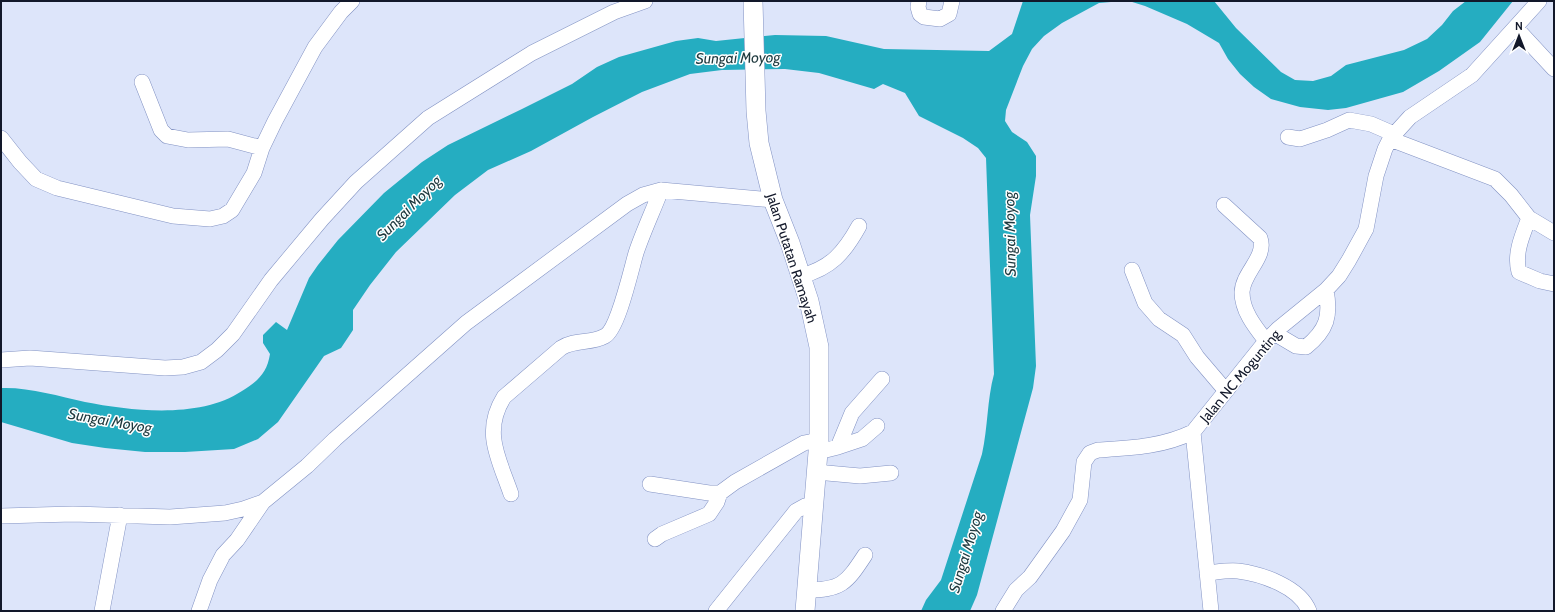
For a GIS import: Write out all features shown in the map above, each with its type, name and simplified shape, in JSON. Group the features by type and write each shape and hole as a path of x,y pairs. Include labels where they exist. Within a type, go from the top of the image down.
{"main road":[{"name":"Jalan Putatan Ramayah","path":"752,7 756,111 759,143 773,200 809,301 819,347 818,446 805,611"}],"street":[{"path":"1,138 36,179 57,188 173,216 210,219 223,216 232,210 254,173 262,148 315,47 341,12 352,1"},
{"path":"1,360 30,358 165,368 183,367 201,362 217,350 233,334 271,280 301,243 351,187 428,118 532,53 614,12 645,1"},
{"path":"919,1 918,7 920,14 924,17 940,19 949,14 952,1"},
{"name":"Jalan NC Mogunting","path":"1211,611 1193,432 1270,337 1326,290 1339,276 1366,229 1376,176 1385,149 1392,136 1410,117 1472,75 1539,1"},
{"path":"1516,28 1554,69"},
{"path":"142,82 161,130 168,136 188,140 228,140 262,148"},
{"path":"1288,137 1300,138 1327,130 1349,120 1371,124 1392,136 1495,179 1511,195 1529,218 1554,233"},
{"path":"511,494 493,444 492,428 498,406 504,397 561,348 570,343 597,340 606,336 611,330 616,320 636,253 661,190"},
{"path":"199,611 210,580 223,555 237,540 263,502 307,466 334,439 482,311 627,204 643,195 661,190 773,200"},
{"path":"1224,205 1260,238 1262,245 1243,286 1242,293 1251,321 1270,337 1296,346 1306,347 1310,344 1327,321 1329,306 1326,290"},
{"path":"1529,218 1521,237 1518,252 1517,265 1519,272 1540,282 1554,284"},
{"path":"801,276 816,272 832,262 847,248 859,226"},
{"path":"1132,270 1145,303 1159,319 1183,335 1197,357 1226,391"},
{"path":"838,447 852,412 882,379"},
{"path":"655,539 662,534 709,514 717,502 720,493 735,482 804,443 818,446 838,447 862,439 877,426"},
{"path":"1003,611 1016,590 1030,577 1063,531 1080,500 1084,462 1090,453 1098,450 1151,447 1177,440 1193,432"},
{"path":"816,472 860,476 891,473"},
{"path":"650,484 709,493 720,493"},
{"path":"1,516 73,514 170,516 226,513 263,502"},
{"path":"716,611 796,511 805,506 814,504"},
{"path":"102,611 120,515"},
{"path":"806,590 824,590 837,587 852,575 865,556"},
{"path":"1207,573 1238,571 1263,577 1293,591 1300,597 1309,611"}],"water":[{"name":"Sungai Moyog","path":"1023,1 1123,1 1099,3 1062,23 1044,36 1032,49 1023,66 1006,110 1005,121 1012,132 1027,142 1036,156 1036,176 1030,215 1036,366 1033,388 977,595 970,611 921,611 926,600 941,580 982,454 994,374 986,158 978,148 963,138 919,116 905,93 883,84 874,89 819,73 785,69 722,70 690,74 642,92 531,151 488,170 455,195 396,252 370,285 353,310 353,330 341,348 324,356 278,422 258,439 234,449 185,452 145,452 105,448 72,443 1,422 1,388 33,390 85,402 144,410 186,409 206,406 225,400 242,391 253,384 261,376 269,361 270,354 263,343 263,335 276,322 287,330 309,278 318,265 338,240 384,193 422,162 448,145 572,84 597,67 619,57 676,41 698,38 716,41 775,35 826,36 884,49 989,51 1012,34"},
{"path":"1129,1 1214,1 1236,28 1281,72 1295,80 1313,81 1331,76 1346,65 1404,50 1427,39 1442,25 1453,11 1466,1 1513,1 1480,42 1439,71 1403,92 1346,108 1328,110 1300,107 1271,99 1254,87 1240,74 1228,59 1219,43 1187,24 1145,6"}]}
